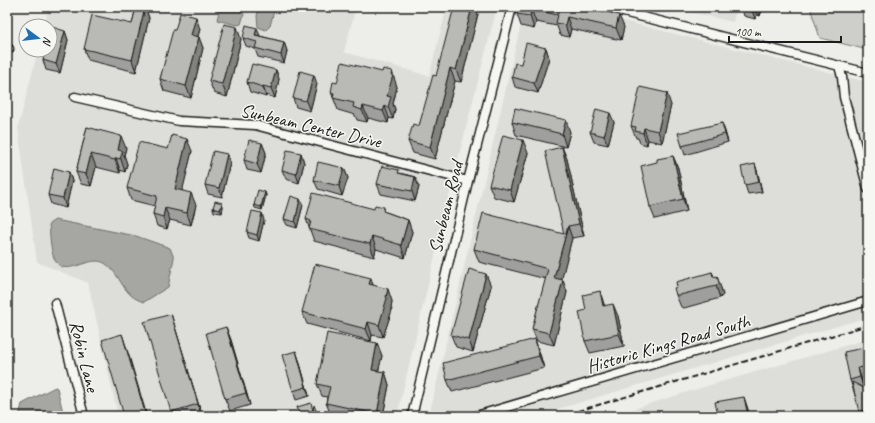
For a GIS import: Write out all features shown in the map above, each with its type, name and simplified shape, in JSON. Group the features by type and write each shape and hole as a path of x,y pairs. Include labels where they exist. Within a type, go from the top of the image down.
{"street":[{"name":"Sunbeam Road","path":"412,416 468,181 512,7"},
{"path":"603,7 868,73"},
{"path":"839,66 842,76 844,97 868,189"},
{"name":"Sunbeam Center Drive","path":"75,97 179,121 255,125 468,181"},
{"name":"Historic Kings Road South","path":"476,416 868,301"},
{"name":"Robin Lane","path":"55,303 84,416"}],"shaded area":[{"path":"49,7 356,7 344,52 429,76 447,7 497,7 455,171 397,416 118,416 88,283 37,262 18,128 36,58 58,58 58,18 46,18"},
{"path":"220,7 234,7 242,11 244,14 241,24 237,25 217,20"},
{"path":"259,7 275,7 270,26 266,30 258,27 257,16"},
{"path":"525,7 567,7 868,82 868,317 534,416 429,416"},
{"path":"669,7 737,7 733,22"},
{"path":"810,7 868,7 868,48 864,49 820,38"},
{"path":"55,220 136,236 170,248 174,258 168,287 144,302 131,295 116,274 106,264 100,261 93,261 71,267 58,265 54,258 50,241 49,224"},
{"path":"868,339 868,416 611,416 700,388"},
{"path":"55,387 57,388 64,416 19,416 22,404"}],"building":[{"path":"136,7 145,7 132,60 84,49 92,15 132,24"},
{"path":"454,7 472,7 456,70 450,68 430,147 408,141 413,124 419,126 433,75 436,76"},
{"path":"519,7 586,7 619,15 616,28 567,17 565,25 556,23 558,15 531,9 530,16 517,14"},
{"path":"180,13 196,17 191,35 199,37 186,86 160,79 173,30 175,30"},
{"path":"224,24 237,27 222,84 209,81"},
{"path":"246,25 257,28 255,35 284,42 281,55 255,48 257,42 243,38"},
{"path":"58,29 65,31 58,57"},
{"path":"526,43 546,48 534,83 512,77 515,63 521,64"},
{"path":"44,58 58,58 56,64 43,60"},
{"path":"342,62 382,72 383,69 392,71 391,75 393,75 387,96 391,97 388,107 385,106 383,111 363,106 362,110 353,107 354,103 333,98 334,93 331,92 333,82 337,83"},
{"path":"252,64 276,70 271,88 247,82"},
{"path":"300,71 314,75 306,101 293,98"},
{"path":"640,87 667,93 658,131 644,128 643,133 635,131 636,127 631,126"},
{"path":"515,108 566,120 562,134 512,122"},
{"path":"596,109 610,113 604,136 590,132"},
{"path":"722,123 725,134 682,146 678,133"},
{"path":"87,127 121,136 118,150 123,151 120,159 116,158 115,160 91,154 86,174 76,172"},
{"path":"172,135 187,139 175,189 191,193 187,213 165,208 163,217 153,214 157,196 127,188 139,142 168,149"},
{"path":"503,135 523,140 510,190 489,185"},
{"path":"249,140 262,143 257,164 244,160"},
{"path":"562,147 579,224 568,226 554,278 563,280 549,333 532,329 548,269 474,249 483,213 564,234 545,151"},
{"path":"287,150 301,153 296,174 282,170"},
{"path":"213,151 227,154 219,188 205,185"},
{"path":"673,156 683,199 650,207 641,166 657,162 657,159"},
{"path":"318,162 344,168 339,186 314,180"},
{"path":"755,164 759,182 745,185 741,167"},
{"path":"382,166 399,170 398,173 415,177 412,191 377,184"},
{"path":"54,168 69,172 63,198 48,195"},
{"path":"258,190 265,192 261,207 254,205"},
{"path":"313,193 374,209 375,205 384,207 383,211 408,220 401,245 372,236 370,244 309,229 311,221 306,219"},
{"path":"291,196 300,199 295,222 284,219"},
{"path":"215,201 222,203 220,210 213,208"},
{"path":"252,211 262,213 257,235 247,232"},
{"path":"315,264 371,278 369,284 388,289 387,298 379,325 368,322 366,329 302,312"},
{"path":"469,269 486,274 469,340 451,335"},
{"path":"712,272 713,277 717,276 719,283 716,286 676,295 674,288 677,287 676,282"},
{"path":"600,291 603,306 613,304 619,334 585,341 579,312 586,310 583,295"},
{"path":"171,314 198,404 171,412 144,322"},
{"path":"226,327 246,393 225,399 206,333"},
{"path":"327,333 377,343 372,370 385,372 377,414 326,403 330,387 317,384"},
{"path":"122,334 146,416 124,416 102,340"},
{"path":"535,339 539,356 447,380 443,363"},
{"path":"868,347 868,366 858,368 860,377 850,380 844,352"},
{"path":"296,351 306,387 293,391 282,355"},
{"path":"852,382 868,390 868,409 859,412"},
{"path":"744,397 748,416 718,416 715,402"},
{"path":"311,403 313,411 314,405 318,416 300,416 297,407"}],"railway":[{"path":"561,416 868,325"}]}
